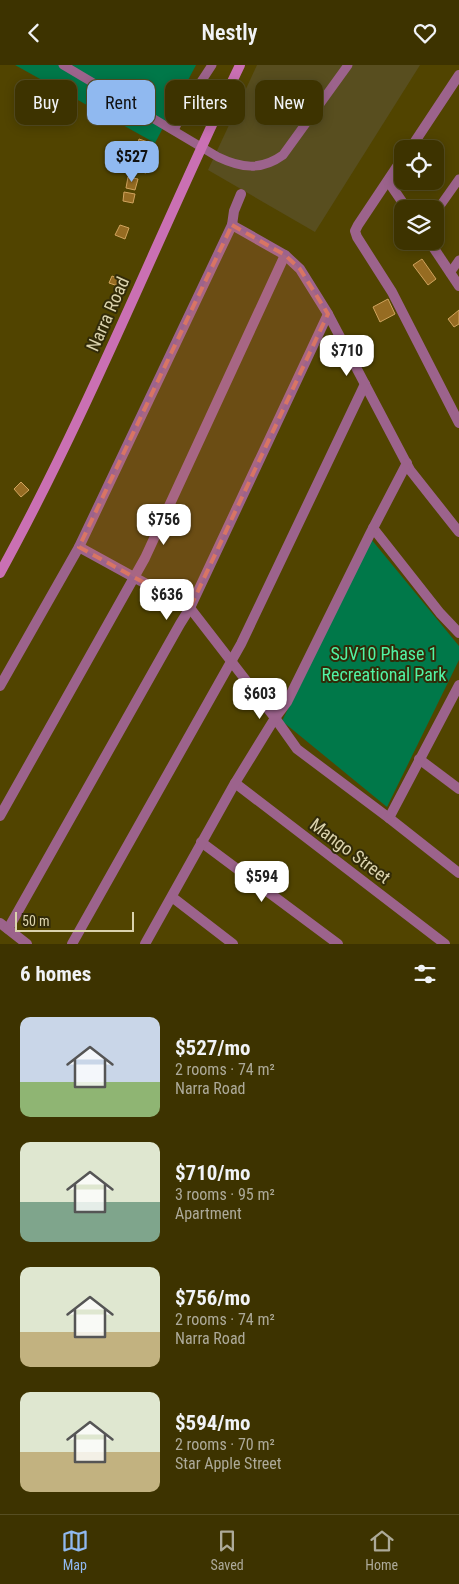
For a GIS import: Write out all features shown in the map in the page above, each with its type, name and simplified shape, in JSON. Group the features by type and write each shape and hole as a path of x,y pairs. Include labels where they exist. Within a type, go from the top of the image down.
{"street":[{"name":"Narra Road","path":"0,573 31,516 72,431 240,65"},
{"path":"416,140 459,75"},
{"path":"394,172 358,225 357,237 392,292 459,423"},
{"path":"388,181 401,200"},
{"path":"0,686 79,547 232,225 234,211 241,194"},
{"path":"232,225 285,255 300,269 328,314 410,470 459,532"},
{"path":"435,250 459,286"},
{"path":"0,816 144,558 285,255"},
{"path":"28,944 4,926 190,608 328,314"},
{"path":"72,944 240,644 365,384"},
{"path":"145,944 235,783 287,702 407,463"},
{"path":"373,528 440,613 459,633"},
{"path":"79,547 190,608 297,749 459,873"},
{"path":"389,818 420,759 455,702 459,685"},
{"path":"420,759 459,789"},
{"name":"Mango Street","path":"235,783 445,944"},
{"path":"201,842 338,944"},
{"path":"172,897 233,944"}],"lane":[{"path":"63,65 230,163 258,167 273,162 283,155 348,65"},
{"path":"174,130 189,100 212,65"},
{"path":"444,200 459,179"},
{"path":"450,273 459,261"}],"highlighted area":[{"path":"232,225 285,255 300,269 328,314 190,608 79,547"}],"shaded area":[{"path":"257,65 420,65 315,232 208,170 229,125 245,125 245,91"}],"green space":[{"path":"15,65 196,65 188,80 165,80 165,124 155,143 123,125 155,125 155,80 87,80 87,105 77,100 77,80 42,80"},
{"name":"SJV10 Phase 1 Recreational Park","path":"371,539 459,646 459,660 387,807 282,721"}],"building":[{"path":"139,139 154,144 146,173 131,169"},
{"path":"128,177 138,179 135,190 126,188"},
{"path":"124,192 135,194 133,203 123,201"},
{"path":"120,225 129,228 125,239 115,235"},
{"path":"422,259 436,279 428,285 413,265"},
{"path":"112,276 124,281 121,287 109,283"},
{"path":"388,299 395,314 380,322 373,307"},
{"path":"459,310 459,324 454,327 448,319"},
{"path":"21,482 29,490 21,497 14,489"}]}
